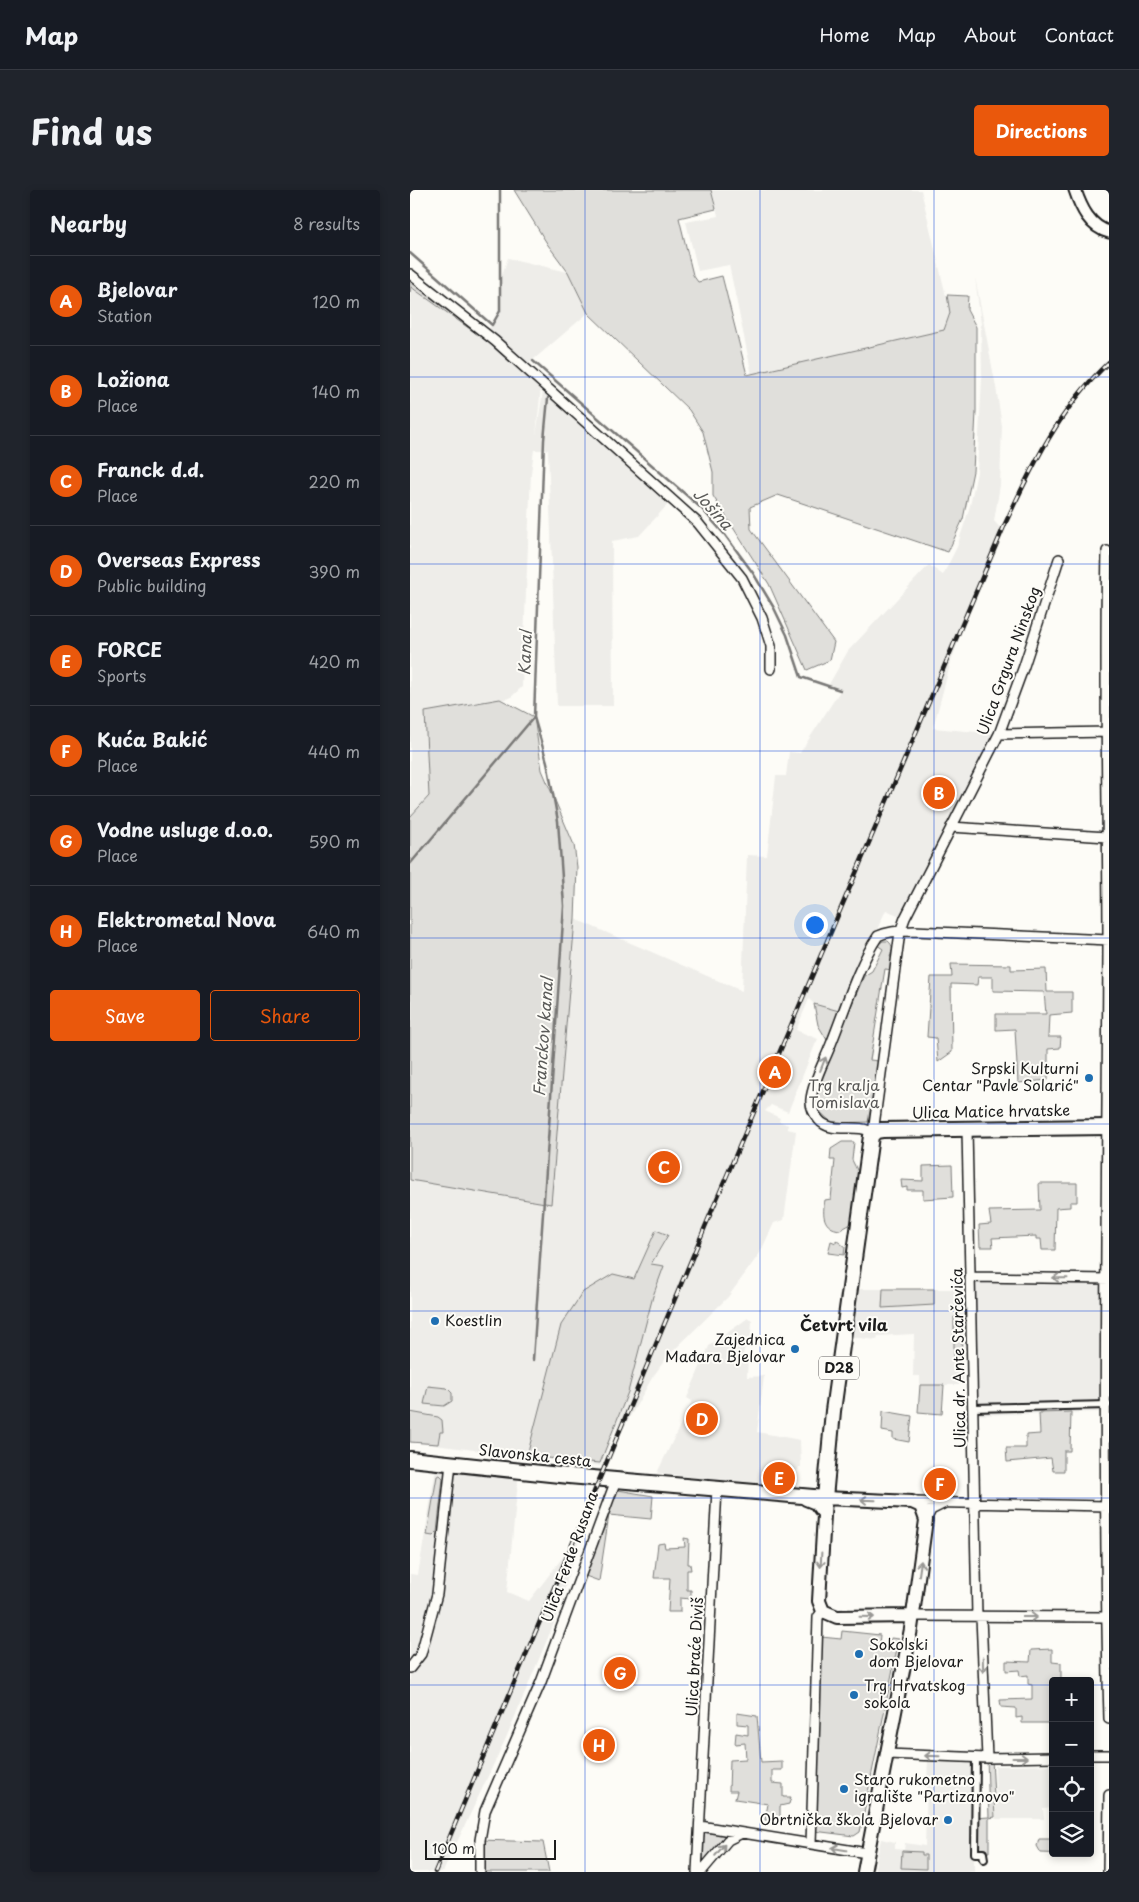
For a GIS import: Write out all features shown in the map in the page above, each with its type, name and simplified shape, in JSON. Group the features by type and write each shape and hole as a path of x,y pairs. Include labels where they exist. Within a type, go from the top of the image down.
{"main road":[{"name":"Ulica Matice hrvatske","path":"873,1133 882,1130 1107,1127"},
{"name":"D28","path":"824,1504 833,1412 869,1141 873,1133"},
{"name":"Slavonska cesta","path":"410,1459 616,1480"},
{"name":"Ulica Ferde Rusana","path":"616,1480 802,1496 824,1504 912,1502"},
{"path":"864,1872 912,1616 926,1520 921,1506 912,1502"},
{"path":"824,1504 819,1601 823,1611 836,1617 894,1618 912,1616"},
{"path":"894,1618 901,1624 907,1639"}],"street":[{"path":"1075,190 1080,206 1094,225 1109,232"},
{"path":"410,274 496,341 698,523 746,586 762,618 771,646 771,668"},
{"path":"1106,550 1109,1719"},
{"name":"Ulica Grgura Ninskog","path":"900,932 999,734 1024,666 1059,559"},
{"path":"999,734 1107,732"},
{"path":"951,827 1106,837"},
{"path":"900,932 873,1133 863,1128 832,1127 823,1124 813,1112 811,1097 878,936 884,933 900,932 1108,940"},
{"name":"Ulica dr. Ante Starčevića","path":"967,1129 982,1758"},
{"path":"971,1277 1107,1279"},
{"path":"973,1408 1108,1405"},
{"path":"410,1668 421,1654 437,1594 451,1463"},
{"name":"Ulica Ferde Rusana","path":"480,1872 480,1840 485,1812 545,1673 616,1480"},
{"name":"Ulica braće Diviš","path":"697,1872 717,1489"},
{"name":"Ulica Ferde Rusana","path":"912,1502 1107,1506"},
{"path":"926,1520 931,1510 945,1503"},
{"path":"811,1844 818,1618 823,1611"},
{"path":"912,1616 1108,1617"},
{"path":"887,1754 982,1758 1049,1757"},
{"path":"1094,1756 1109,1755"},
{"path":"982,1758 975,1853 983,1853 984,1859"},
{"path":"1108,1872 1109,1795"},
{"path":"700,1826 867,1853"},
{"path":"701,1872 728,1840 742,1833"}],"shaded area":[{"path":"712,190 921,190 950,313 944,330 752,375 729,265 698,271 686,222 718,216"},
{"path":"508,258 568,272 588,313 527,365 672,500 639,536 612,541 613,706 557,706 548,450 534,450 531,473 522,687 510,698 425,712 429,796 410,817 410,287 492,344 541,387 536,435 544,385 486,334 500,311 500,280"},
{"path":"975,277 1002,426 1000,485 994,521 1002,530 967,615 950,665 933,728 999,734 905,918 886,910 839,1011 814,1004 809,999 796,1030 818,1039 788,1112 771,1105 765,1111 780,1118 779,1121 788,1125 787,1129 796,1131 784,1220 774,1223 760,1253 728,1297 667,1357 652,1378 611,1450 619,1420 601,1466 410,1442 410,1180 551,1204 575,919 742,991 747,855 767,856 776,776 786,776 789,752 800,753 840,691 828,686 848,651 929,565 943,575 957,547 970,506 977,472 982,379 981,324"},
{"path":"971,1277 1105,1279 1106,1412 973,1415"},
{"path":"854,1289 963,1289 963,1382 959,1382 959,1385 920,1385 920,1376 913,1376 914,1334 878,1336 877,1340 850,1337"},
{"path":"748,1318 752,1320 751,1339 748,1338 743,1354 748,1358 747,1377 764,1376 757,1432 800,1440 801,1467 795,1470 792,1489 657,1473 692,1401 687,1398 709,1346"},
{"path":"437,1462 519,1471 507,1592 529,1601 576,1540 595,1488 554,1623 506,1738 443,1872 410,1872 410,1574 418,1575"},
{"path":"928,1756 976,1757 974,1872 874,1872 881,1839 895,1842 895,1849 904,1850 905,1843 925,1846"},
{"path":"1049,1765 1049,1808 1043,1809 1044,1819 996,1819 995,1766"}],"green space":[{"path":"514,190 711,190 716,209 679,218 693,275 698,282 722,276 747,375 944,330 950,313 947,295 968,296 967,310 976,327 976,412 973,471 963,519 948,552 778,495 750,507 751,529 834,642 830,660 807,670 769,584 713,496 713,472 703,432 689,410 588,313 568,272 548,245"},
{"path":"410,274 486,334 484,339 411,287 410,292"},
{"path":"500,699 534,717 542,770 574,845 577,867 575,919 551,1204 410,1180 410,817 429,796 425,712"},
{"name":"Trg kralja Tomislava","path":"883,941 890,943 892,948 890,957 896,958 893,970 885,969 870,1060 879,1061 868,1122 832,1123 817,1109 814,1094 864,976 872,971 883,949 877,945"},
{"path":"951,964 1011,965 1011,970 1046,969 1047,992 1072,992 1072,1013 1049,1015 1048,1037 1061,1037 1060,1048 1048,1049 1048,1080 1018,1083 1015,1029 996,1030 996,1014 1046,1014 1044,992 993,991 993,977 978,977 977,985 951,984 952,1052 938,1062 936,1038 927,1037 931,977 952,977"},
{"path":"814,1004 839,1011 827,1040 818,1025"},
{"path":"842,1142 854,1142 852,1160 859,1174 853,1223 840,1230 834,1229 827,1224 824,1211 825,1200 831,1199 835,1160 830,1160 831,1149"},
{"path":"952,1165 953,1197 923,1199 923,1190 907,1190 907,1187 902,1188 901,1180 923,1181 923,1166"},
{"path":"1039,1183 1077,1183 1077,1202 1070,1202 1070,1207 1056,1208 1055,1250 1042,1250 1041,1239 1036,1239 1036,1236 992,1238 993,1247 980,1247 979,1225 991,1224 989,1211 1040,1210"},
{"path":"656,1230 668,1235 651,1264 664,1266 653,1296 628,1392 600,1463 527,1456 561,1325 583,1292 613,1274 634,1279"},
{"path":"836,1240 845,1247 844,1255 828,1253 831,1241 836,1243"},
{"path":"883,1289 934,1289 934,1305 882,1308"},
{"path":"954,1317 961,1317 962,1360 954,1360"},
{"path":"920,1385 944,1385 942,1414 918,1412"},
{"path":"428,1386 447,1388 452,1393 452,1401 444,1406 424,1404"},
{"path":"883,1411 912,1416 909,1442 893,1439 893,1433 882,1431"},
{"path":"410,1412 438,1417 442,1420 443,1432 440,1432 438,1444 410,1442"},
{"path":"1071,1412 1070,1451 1064,1451 1064,1471 1053,1471 1051,1458 1007,1462 1006,1448 1026,1448 1026,1435 1040,1434 1039,1413"},
{"path":"440,1475 443,1478 437,1532 433,1536 427,1535 437,1476"},
{"path":"618,1490 653,1496 651,1519 609,1515 599,1581 580,1574 611,1493"},
{"path":"684,1538 689,1539 688,1564 690,1564 691,1570 687,1570 687,1590 691,1590 691,1599 680,1598 680,1612 668,1612 670,1578 654,1578 658,1544 664,1543 665,1548 685,1547"},
{"name":"Trg Hrvatskog sokola","path":"842,1631 880,1635 879,1645 889,1646 891,1638 899,1639 860,1832 854,1836 814,1831 819,1742 821,1637 841,1639"},
{"path":"1052,1649 1052,1662 1061,1663 1061,1677 1049,1677 1049,1723 1022,1723 1022,1717 1016,1718 1016,1708 1001,1707 1000,1700 1032,1699 1032,1685 1028,1684 1028,1675 1020,1676 1019,1670 1006,1671 1006,1661 1030,1662 1031,1650"},
{"path":"737,1713 757,1716 761,1762 782,1761 782,1770 772,1770 772,1783 783,1784 783,1797 791,1797 789,1804 780,1806 780,1821 765,1820 768,1804 735,1799 737,1791 729,1791 730,1760 746,1759 745,1743 735,1744 736,1733 748,1735 748,1725 737,1724"},
{"path":"987,1758 992,1758 995,1817 989,1818 989,1852 975,1853 975,1818 989,1817"},
{"path":"703,1829 730,1834 703,1863"},
{"path":"1039,1839 1049,1839 1049,1853 1041,1853 1037,1846"},
{"path":"480,1840 543,1842 549,1872 480,1872"},
{"path":"902,1851 922,1852 922,1855 926,1855 926,1869 901,1868"}],"waterway":[{"path":"410,253 492,325 500,311 500,190"},
{"name":"Jošina","path":"533,361 701,508 725,535 753,573 774,608 787,635 801,677 840,690"},
{"name":"Kanal","path":"410,864 534,717 544,440 548,398"},
{"name":"Franckov kanal","path":"533,1360 564,906 558,821 547,762 534,717"}],"railway":[{"path":"435,1872 710,1215 1005,524 1049,438 1076,398 1109,362"}],"place":[{"name":"Ložiona","path":"939,793"},
{"name":"Bjelovar","path":"775,1072"},
{"name":"Srpski Kulturni Centar \"Pavle Solarić\"","path":"1089,1078"},
{"name":"Franck d.d.","path":"664,1167"},
{"name":"Koestlin","path":"435,1321"},
{"name":"Zajednica Mađara Bjelovar","path":"795,1349"},
{"name":"Overseas Express","path":"702,1419"},
{"name":"FORCE","path":"779,1478"},
{"name":"Kuća Bakić","path":"940,1484"},
{"name":"Sokolski dom Bjelovar","path":"859,1654"},
{"name":"Vodne usluge d.o.o.","path":"620,1673"},
{"name":"Trg Hrvatskog sokola","path":"854,1695"},
{"name":"Elektrometal Nova","path":"599,1745"},
{"name":"Staro rukometno igralište \"Partizanovo\"","path":"844,1789"},
{"name":"Obrtnička škola Bjelovar","path":"948,1820"}],"district":[{"name":"Četvrt vila","path":"844,1325"}]}
